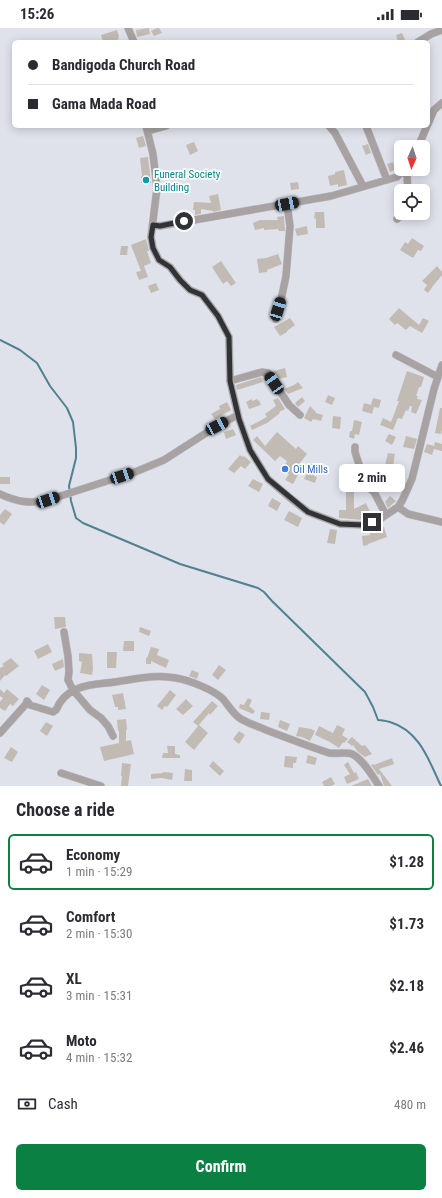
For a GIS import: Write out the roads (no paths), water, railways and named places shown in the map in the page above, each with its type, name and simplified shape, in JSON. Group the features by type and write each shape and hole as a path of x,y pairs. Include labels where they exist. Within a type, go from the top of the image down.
{"street":[{"path":"128,28 133,40"},
{"path":"421,40 442,30"},
{"path":"430,120 434,110 442,103"},
{"path":"330,128 363,186"},
{"path":"367,128 387,180"},
{"path":"421,140 427,128"},
{"path":"147,129 153,154 157,188 151,237 153,248 159,260 170,267 190,290 202,295 218,316 229,337 230,381 238,415 250,450 268,479 308,512 340,524 364,525 380,519 398,507 412,479 442,365"},
{"path":"153,225 160,226 330,196 398,176"},
{"path":"276,319 286,276 290,226 287,204"},
{"path":"396,355 438,377"},
{"path":"230,381 262,372 268,373 289,405 300,415"},
{"path":"0,494 22,502 36,503 135,472 164,460 217,426 238,415"},
{"path":"355,447 366,486 374,492 386,515"},
{"path":"398,507 408,514 442,522"},
{"path":"64,632 68,656 68,680 73,690 90,710 104,722 113,736"},
{"path":"0,733 27,701 30,705 53,712 65,696 73,690 90,685 144,678 176,678 212,691 222,699 234,714 247,722 329,753 352,754 360,760 379,786"},
{"path":"61,773 101,786"}],"waterway":[{"path":"0,340 20,350 37,363 50,386 67,408 73,422 76,458 69,486 71,501 76,518 83,523 180,564 258,588 264,592 365,692 378,720 390,722 409,732 428,757 441,786"}],"place":[{"name":"Funeral Society Building","path":"146,180"},
{"name":"Oil Mills","path":"285,469"}]}
